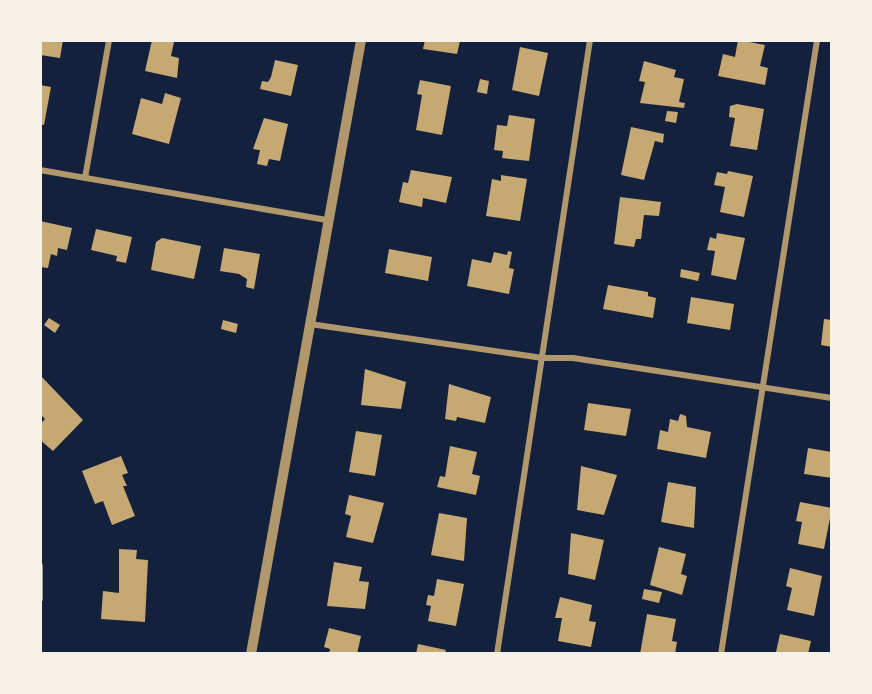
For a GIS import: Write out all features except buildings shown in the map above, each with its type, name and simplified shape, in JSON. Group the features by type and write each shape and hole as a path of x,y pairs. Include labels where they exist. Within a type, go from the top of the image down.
{"street":[{"path":"85,178 110,40"},
{"path":"251,654 361,40"},
{"path":"497,654 590,40"},
{"path":"721,654 818,40"},
{"path":"40,170 327,220"},
{"path":"310,324 543,358 573,358 831,398"},
{"path":"40,566 40,599"}]}
